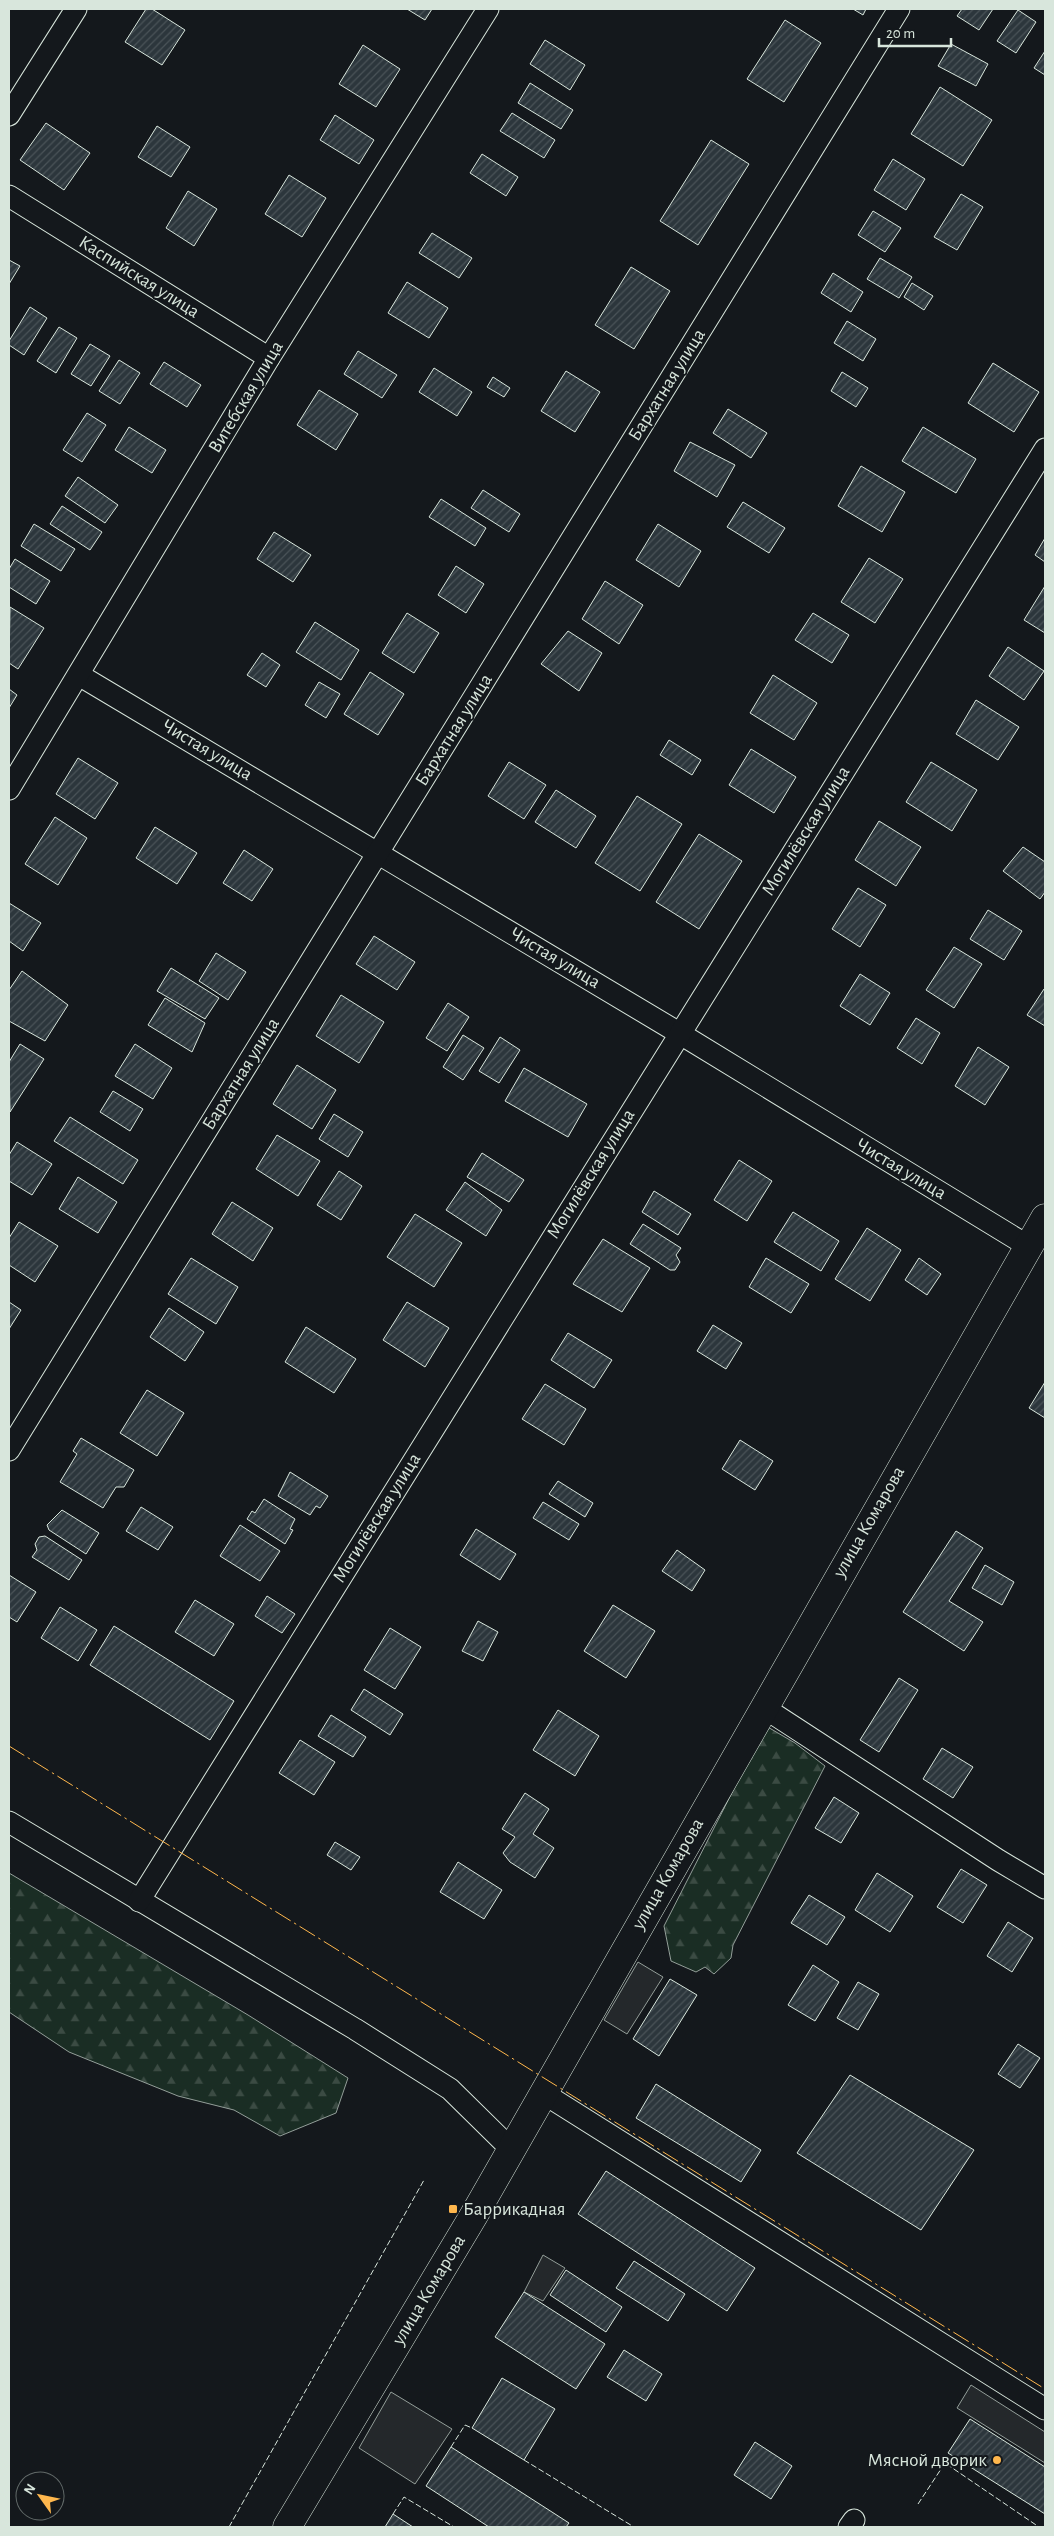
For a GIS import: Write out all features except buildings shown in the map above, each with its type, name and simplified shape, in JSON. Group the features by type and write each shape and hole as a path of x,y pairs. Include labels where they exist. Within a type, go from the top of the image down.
{"street":[{"path":"9,116 76,9"},
{"name":"Витебская улица","path":"9,789 269,358 488,9"},
{"name":"Бархатная улица","path":"9,1450 899,9"},
{"name":"Каспийская улица","path":"9,196 269,358"},
{"name":"Могилёвская улица","path":"139,1901 1045,449"},
{"name":"Чистая улица","path":"79,675 379,852 1028,1246"},
{"name":"улица Комарова","path":"287,2527 543,2094 763,1707 1045,1218"},
{"path":"763,1707 998,1860 1045,1888"},
{"path":"9,1822 355,2029 450,2089 511,2149"},
{"path":"543,2094 1045,2409"}],"green space":[{"path":"766,1726 795,1743 825,1766 733,1945 731,1958 714,1974 705,1967 696,1972 671,1961 664,1926"},
{"path":"9,1873 248,2015 348,2078 336,2113 280,2136 234,2110 178,2096 69,2052 9,2012"}],"shaded area":[{"path":"638,1962 663,1977 627,2034 604,2020"},
{"path":"543,2255 565,2268 543,2301 524,2292"},
{"path":"971,2385 1045,2432 1045,2463 957,2408"},
{"path":"391,2392 452,2429 415,2484 359,2448"}],"fence":[{"path":"229,2527 424,2180"},
{"path":"451,2447 465,2425 472,2428"},
{"path":"524,2460 634,2527"},
{"path":"918,2504 945,2463 1039,2527"},
{"path":"393,2514 404,2497 454,2527"}],"power":[{"path":"9,1746 1045,2389"}],"place":[{"name":"Баррикадная","path":"453,2209"},
{"name":"Мясной дворик","path":"997,2460"}]}
